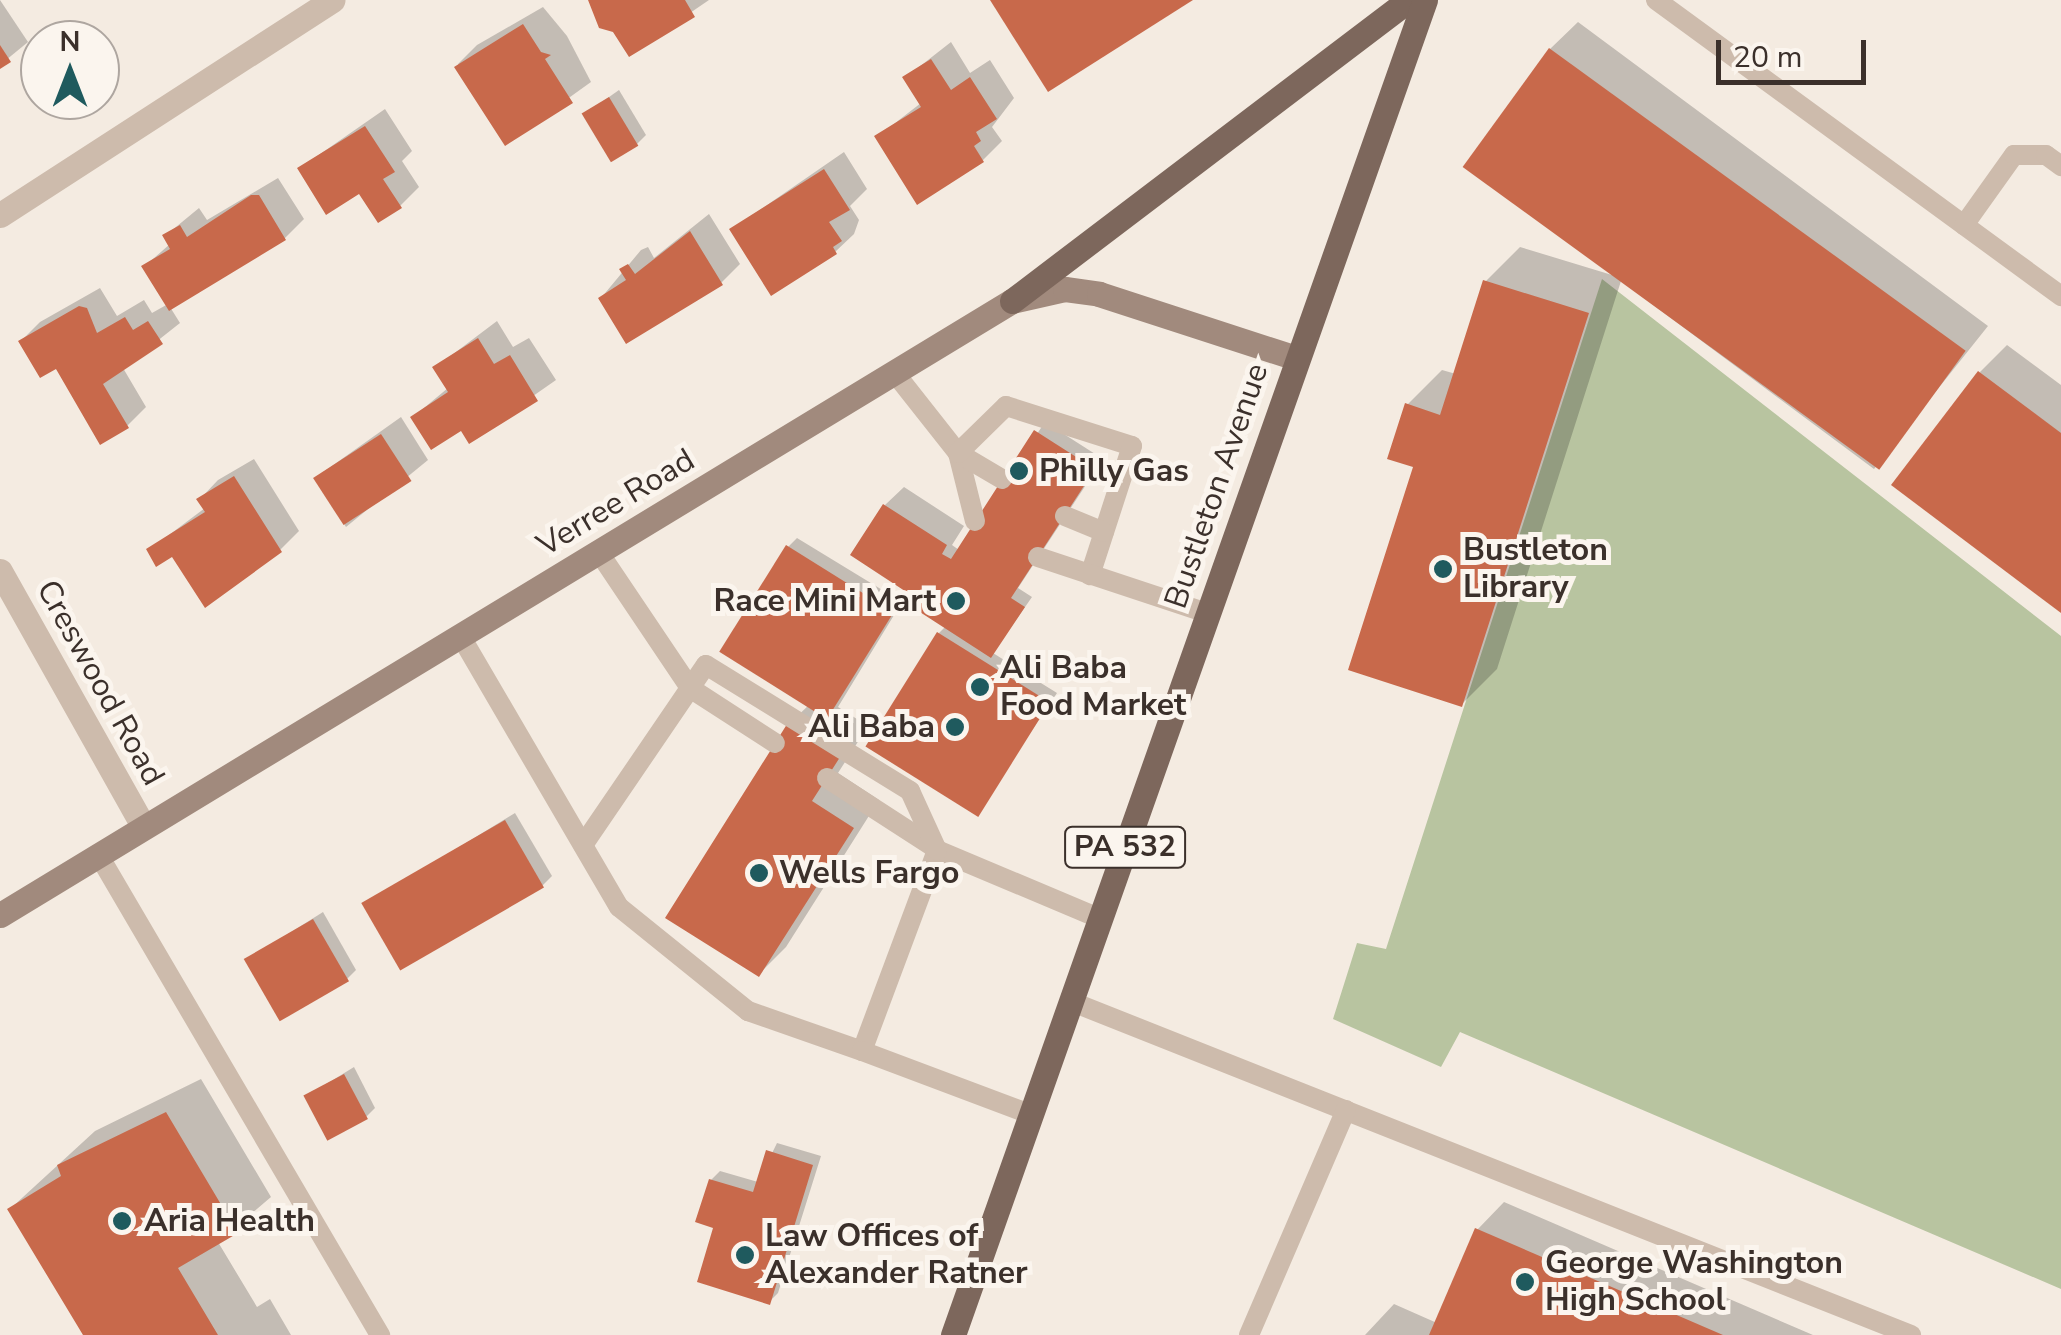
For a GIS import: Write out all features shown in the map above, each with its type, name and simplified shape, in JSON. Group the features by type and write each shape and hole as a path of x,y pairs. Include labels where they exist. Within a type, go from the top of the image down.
{"main road":[{"path":"1012,301 1408,0"},
{"name":"Bustleton Avenue","path":"952,1335 1425,0"},
{"name":"Verree Road","path":"0,915 1012,301 1065,288 1099,294 1296,358"}],"street":[{"path":"0,215 332,0"},
{"name":"Creswood Road","path":"0,572 144,826"}],"lane":[{"path":"1656,0 2061,296"},
{"path":"1964,226 2014,155 2046,155 2061,166"},
{"path":"894,372 958,453 1002,479"},
{"path":"958,453 1006,406 1132,446 1090,575"},
{"path":"958,453 975,521"},
{"path":"1065,516 1104,532"},
{"path":"598,551 690,688 775,743"},
{"path":"1038,557 1206,613"},
{"path":"460,635 619,907 748,1011 1030,1114"},
{"path":"583,845 706,665 910,790 936,850 862,1052"},
{"path":"828,778 936,850 1099,918"},
{"path":"98,854 380,1335"},
{"path":"1070,1001 1911,1335"},
{"path":"1249,1335 1346,1110"}],"green space":[{"path":"1602,279 2061,636 2061,1289 1460,1032 1441,1067 1333,1019 1357,943 1386,949"}],"building":[{"path":"588,0 685,0 695,17 629,57 613,32 599,28"},
{"path":"990,0 1193,0 1048,92"},
{"path":"523,24 541,52 551,55 545,59 573,103 505,146 454,67"},
{"path":"0,45 11,62 0,69"},
{"path":"1549,48 1966,351 1879,470 1463,167"},
{"path":"931,59 951,90 970,77 997,119 976,132 981,141 974,146 984,162 917,205 874,136 921,107 902,77"},
{"path":"609,97 638,146 611,162 582,113"},
{"path":"365,126 395,172 383,179 402,208 378,223 359,194 326,215 297,168"},
{"path":"824,169 850,210 829,222 842,241 833,247 837,254 771,296 729,229"},
{"path":"251,195 259,195 286,240 169,311 141,266 170,249 162,235 180,225 187,237"},
{"path":"690,231 723,285 626,344 598,298 626,280 619,269 628,264 635,274"},
{"name":"Bustleton Library","path":"1483,280 1589,313 1462,707 1348,670 1413,467 1387,459 1405,403 1440,415"},
{"path":"79,306 87,308 97,333 125,317 133,330 148,321 163,344 103,384 129,428 100,445 56,369 40,378 18,341"},
{"path":"478,338 494,364 510,355 538,401 469,444 461,431 431,450 410,417 448,392 432,367"},
{"path":"1978,371 2061,433 2061,613 1891,485"},
{"path":"1034,430 1095,469 1011,598 1025,607 991,658 909,605 914,597 850,555 883,504 947,545 942,554 951,559"},
{"path":"381,434 411,481 344,525 313,478"},
{"path":"234,476 282,552 205,608 172,557 156,567 146,549 205,512 196,499"},
{"path":"786,545 894,612 827,719 719,652"},
{"path":"937,632 1050,702 978,817 865,746"},
{"name":"Wells Fargo","path":"789,721 842,754 812,801 854,828 759,977 665,918"},
{"path":"505,820 544,888 400,971 361,903"},
{"path":"313,919 349,981 280,1021 244,959"},
{"path":"344,1074 368,1119 327,1141 303,1096"},
{"name":"Aria Health","path":"166,1112 238,1233 178,1268 218,1335 83,1335 7,1209 61,1176 57,1165"},
{"name":"Law Offices of Alexander Ratner","path":"766,1150 813,1165 770,1305 697,1282 713,1228 695,1222 709,1179 753,1192"},
{"name":"George Washington High School","path":"1475,1228 1723,1335 1429,1335"}],"place":[{"name":"Philly Gas","path":"1019,471"},
{"name":"Bustleton Library","path":"1443,569"},
{"name":"Race Mini Mart","path":"956,601"},
{"name":"Ali Baba Food Market","path":"980,687"},
{"name":"Ali Baba","path":"955,727"},
{"name":"Wells Fargo","path":"759,873"},
{"name":"Aria Health","path":"122,1221"},
{"name":"Law Offices of Alexander Ratner","path":"745,1255"},
{"name":"George Washington High School","path":"1525,1282"}]}
